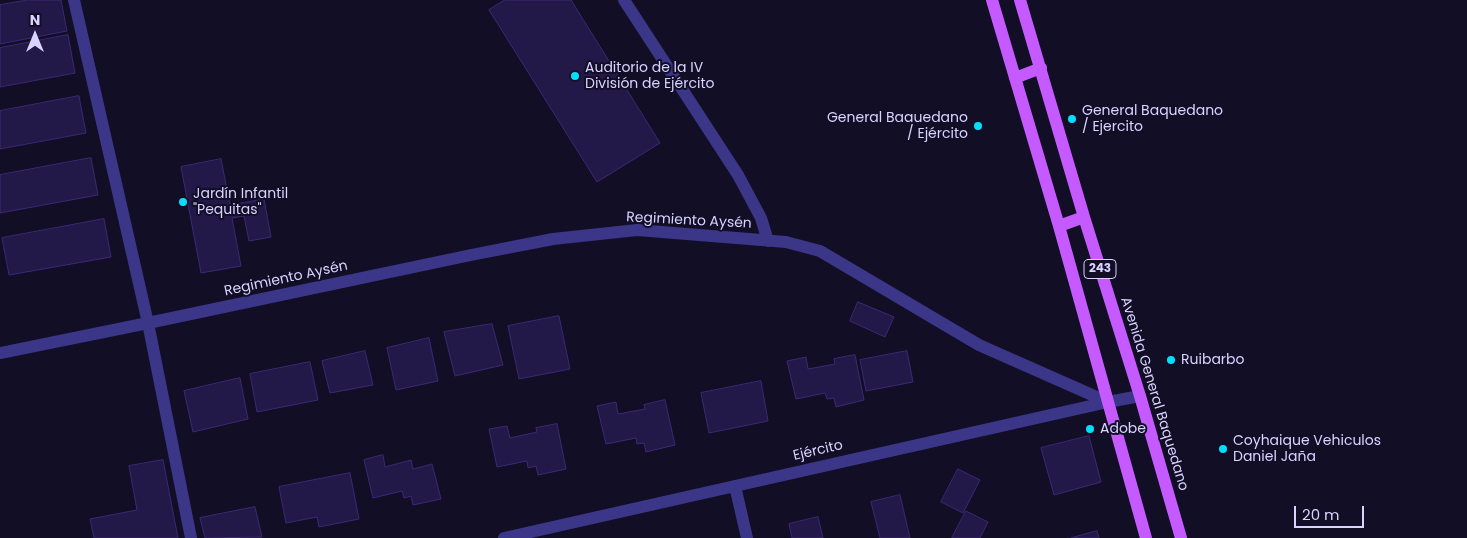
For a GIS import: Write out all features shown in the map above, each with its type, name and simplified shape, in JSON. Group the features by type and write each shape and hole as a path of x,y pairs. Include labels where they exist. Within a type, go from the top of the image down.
{"main road":[{"name":"243","path":"992,0 1059,226 1146,538"},
{"name":"Avenida General Baquedano","path":"1020,0 1181,538"},
{"path":"1015,78 1041,68"},
{"path":"1059,226 1084,217"}],"street":[{"path":"74,0 148,323 191,538"},
{"path":"624,0 738,174 761,218 768,241"},
{"name":"Regimiento Aysén","path":"0,353 553,239 637,230 786,242 820,251 979,345 1108,402"},
{"name":"Ejército","path":"504,538 1140,396"},
{"path":"735,486 747,538"}],"building":[{"path":"28,0 61,0 67,31 0,44 0,5"},
{"name":"Auditorio de la IV División de Ejército","path":"505,0 571,0 660,143 597,182 489,10"},
{"path":"68,35 75,73 0,87 0,48"},
{"path":"79,96 86,133 0,149 0,111"},
{"path":"91,158 98,195 0,213 0,175"},
{"path":"221,159 230,205 264,199 271,237 249,241 244,216 232,218 241,266 201,273 181,167"},
{"path":"104,219 111,257 9,275 2,238"},
{"path":"858,302 894,317 885,337 850,321"},
{"path":"559,316 570,369 519,379 508,326"},
{"path":"492,324 503,365 455,376 444,332"},
{"path":"429,338 438,381 396,390 387,348"},
{"path":"365,351 373,385 330,393 322,361"},
{"path":"907,351 913,382 866,391 860,360"},
{"path":"855,355 864,400 836,407 834,398 827,399 825,393 796,399 787,361 806,357 808,369 835,364 834,359"},
{"path":"310,362 318,400 257,412 250,374"},
{"path":"240,378 248,419 193,432 184,391"},
{"path":"761,381 768,421 709,433 701,393"},
{"path":"665,400 675,445 646,452 644,443 637,444 636,438 606,444 597,406 616,402 618,414 645,409 644,405"},
{"path":"557,424 566,469 538,475 536,466 528,468 527,461 497,467 489,429 507,426 510,438 537,432 536,428"},
{"path":"1089,436 1101,482 1054,495 1041,448"},
{"path":"383,455 385,467 411,460 413,469 432,464 441,499 413,505 411,496 404,498 402,491 373,498 364,460"},
{"path":"163,460 178,538 94,538 90,519 137,510 129,466"},
{"path":"958,469 980,480 963,513 941,502"},
{"path":"350,473 359,519 319,527 317,517 286,523 279,487"},
{"path":"900,495 910,538 880,538 871,502"},
{"path":"255,507 262,537 205,538 200,518"},
{"path":"966,511 988,522 980,538 952,538"},
{"path":"818,517 823,538 792,538 789,524"},
{"path":"1097,531 1099,538 1071,538"}],"place":[{"name":"Auditorio de la IV División de Ejército","path":"575,76"},
{"name":"General Baquedano / Ejercito","path":"1072,119"},
{"name":"General Baquedano / Ejército","path":"978,126"},
{"name":"Jardín Infantil \"Pequitas\"","path":"183,202"},
{"name":"Ruibarbo","path":"1171,360"},
{"name":"Adobe","path":"1090,429"},
{"name":"Coyhaique Vehiculos Daniel Jaña","path":"1223,449"}]}
